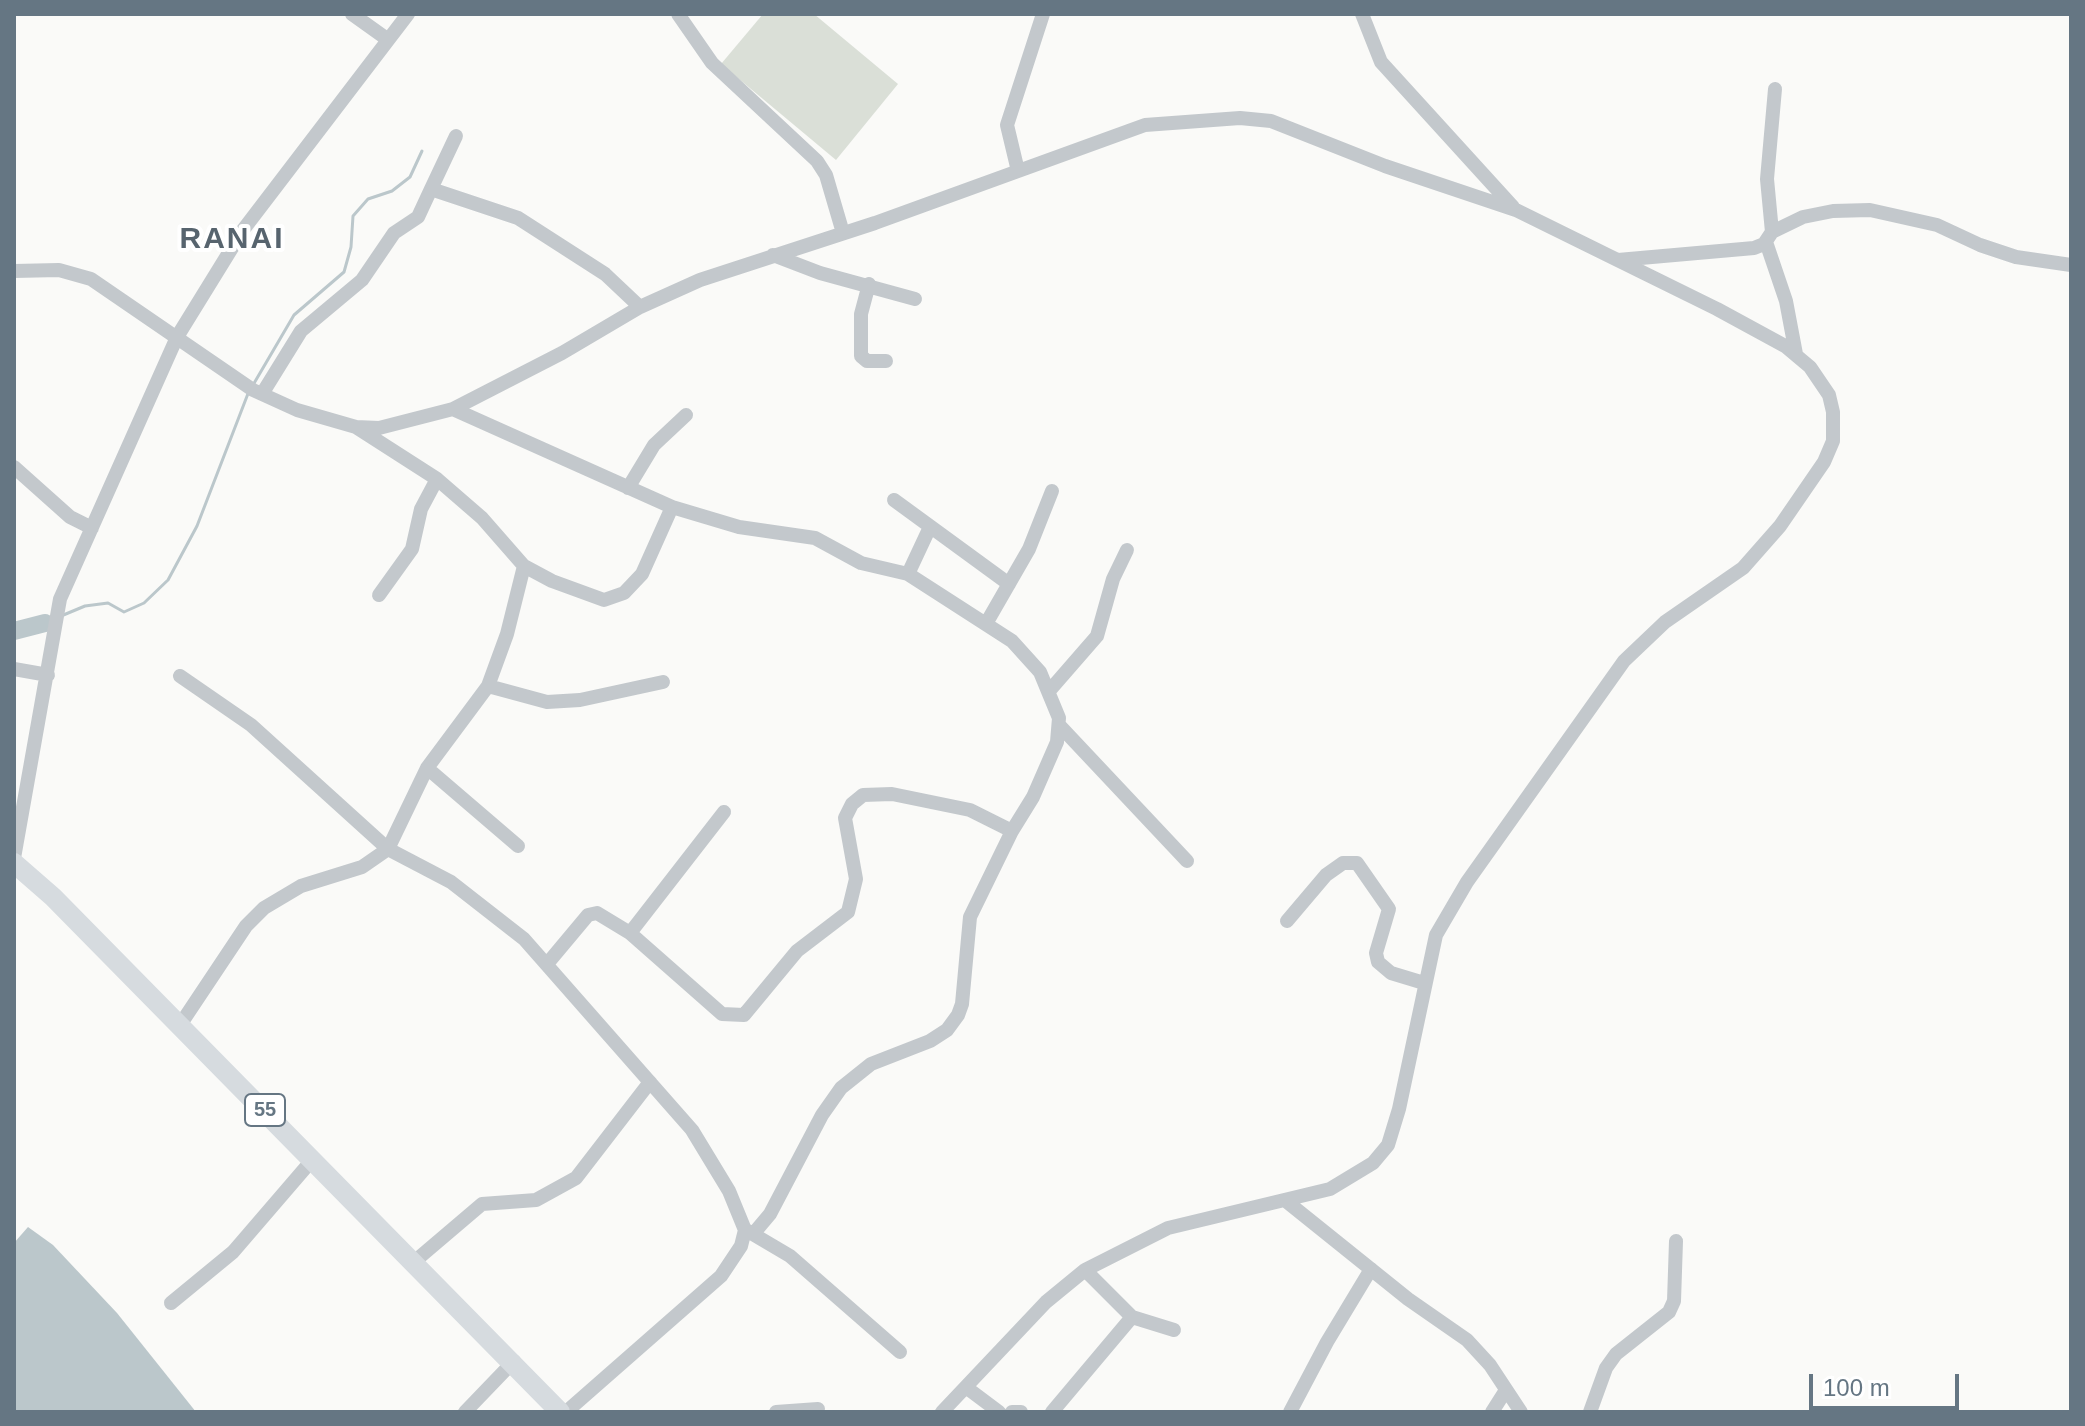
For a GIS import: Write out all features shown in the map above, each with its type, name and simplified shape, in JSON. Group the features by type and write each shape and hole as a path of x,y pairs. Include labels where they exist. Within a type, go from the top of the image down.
{"highway":[{"name":"55","path":"14,860 563,1412"}],"street":[{"path":"352,14 387,39"},
{"path":"14,860 60,599 177,337 243,230 408,14"},
{"path":"678,14 712,63 817,161 826,175 843,233"},
{"path":"1018,171 1007,125 1043,14"},
{"path":"1362,14 1381,62 1516,210"},
{"path":"1775,89 1767,179 1769,237 1796,354"},
{"path":"356,427 400,424 453,409 562,353 640,307 700,280 843,233 1145,125 1240,118 1271,121 1385,166 1516,210 1717,309 1796,354 1821,381 1833,412 1833,441 1824,462 1780,526 1743,568 1644,639 1601,689 1444,919 1430,954 1399,1109 1388,1145 1373,1163 1330,1189 1168,1228 1085,1270 1046,1302 942,1412"},
{"path":"258,392 301,331 314,317 362,280 394,233 418,217 456,136"},
{"path":"431,189 518,218 605,274 640,307"},
{"path":"1617,260 1734,252 1769,237 1803,217 1833,211 1870,210 1937,225 2016,257 2071,265"},
{"path":"773,255 820,273 915,299"},
{"path":"14,271 74,272 91,279 258,392 297,410 356,427 437,479 482,518 524,566 577,592 604,600 616,598 642,574 672,507"},
{"path":"869,284 861,314 861,356 870,361 886,361"},
{"path":"453,409 672,507 739,527 815,538 861,563 908,574 987,622 1028,656 1050,690 1060,726 1057,742 1033,797 1012,831 967,927 962,1004 958,1015 947,1030 930,1041 871,1064 841,1088 822,1115 770,1214 749,1232 721,1276 563,1412"},
{"path":"628,488 654,445 686,415"},
{"path":"14,467 70,517 92,528"},
{"path":"379,595 412,549 421,509 437,479"},
{"path":"987,622 1029,549 1052,491"},
{"path":"894,500 1009,584"},
{"path":"908,574 930,527"},
{"path":"1050,690 1097,636 1113,579 1127,550"},
{"path":"180,1025 246,926 264,908 301,886 362,867 388,849 427,768 488,686 507,634 524,566"},
{"path":"14,669 48,675"},
{"path":"180,676 251,725 388,849 480,902 547,964 692,1130 729,1191 749,1232 818,1277 900,1352"},
{"path":"488,686 547,702 580,700 663,682"},
{"path":"1060,726 1187,861"},
{"path":"427,768 518,846"},
{"path":"547,964 588,915 602,915 630,933 722,1014 736,1017 751,1008 797,951 848,912 856,879 845,818 852,804 863,795 892,794 970,810 1012,831"},
{"path":"630,933 724,812"},
{"path":"1287,921 1326,875 1343,863 1357,863 1389,909 1376,953 1378,962 1391,973 1424,983"},
{"path":"415,1261 482,1204 536,1200 576,1178 650,1082"},
{"path":"171,1303 233,1252 313,1159"},
{"path":"1286,1201 1467,1340 1523,1412"},
{"path":"1590,1412 1606,1368 1616,1354 1669,1312 1674,1301 1676,1241"},
{"path":"1290,1412 1371,1269"},
{"path":"1085,1270 1132,1317 1174,1330"},
{"path":"1052,1412 1132,1317"},
{"path":"465,1412 514,1361"},
{"path":"967,1388 999,1412"},
{"path":"1492,1412 1506,1390"},
{"path":"776,1412 818,1409"},
{"path":"1012,1412 1021,1412"}],"shaded area":[{"path":"763,14 814,14 898,84 836,160 721,64"},
{"path":"28,1227 53,1245 117,1313 196,1412 14,1412 14,1243"}],"waterway":[{"path":"253,385 294,315 344,272 351,247 353,216 368,199 392,191 410,177 422,151"},
{"path":"61,616 85,606 108,603 124,612 144,603 168,580 197,526 249,391"},
{"path":"14,631 45,623"}],"district":[{"name":"RANAI","path":"232,240"}]}
